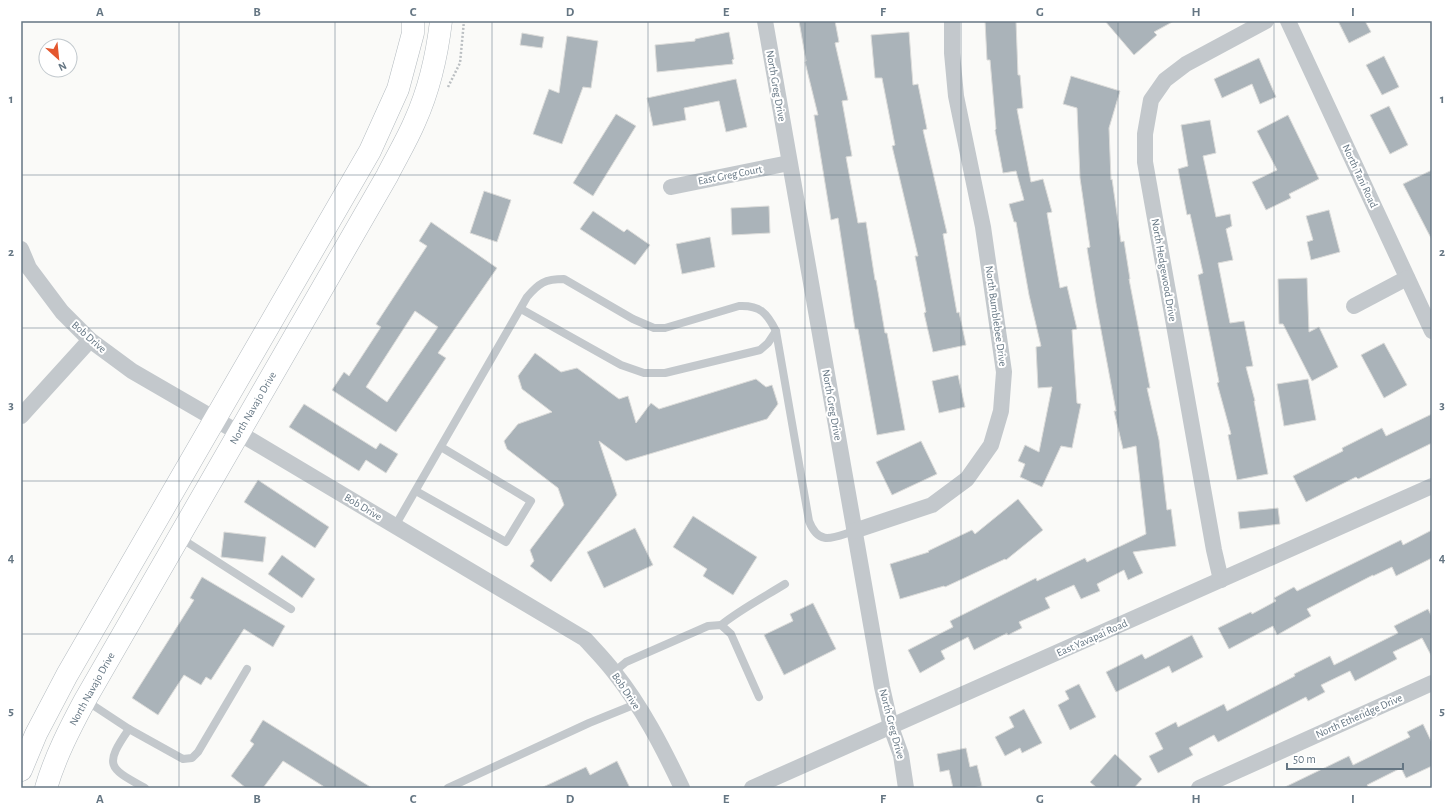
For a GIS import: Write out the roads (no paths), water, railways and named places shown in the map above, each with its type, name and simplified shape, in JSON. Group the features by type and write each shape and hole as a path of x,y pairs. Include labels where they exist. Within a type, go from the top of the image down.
{"street":[{"path":"21,770 36,734 61,686 370,151 398,89 413,33 413,21"},
{"name":"North Navajo Drive","path":"46,788 64,740 85,700 376,195 415,122 427,89 437,52 441,21"},
{"name":"North Greg Drive","path":"765,21 882,687 891,727 901,755 906,788"},
{"name":"North Bumblebee Drive","path":"854,531 932,505 967,479 991,445 1001,411 1004,372 983,228 956,96 952,53 952,21"},
{"name":"North Hedgewood Drive","path":"1221,580 1214,550 1145,162 1145,134 1151,100 1164,80 1186,64 1266,21"},
{"name":"North Tani Road","path":"1288,21 1432,331"},
{"name":"East Greg Court","path":"671,187 789,163"},
{"path":"353,181 376,195"},
{"name":"Bob Drive","path":"21,249 29,268 57,306 90,340 132,372 586,639 614,672 636,704 664,751 682,788"},
{"path":"1354,306 1407,278"},
{"path":"21,416 90,340"},
{"name":"East Yavapai Road","path":"752,788 1432,486"},
{"name":"North Etheridge Drive","path":"1199,788 1432,683"},
{"path":"61,686 85,700"}],"lane":[{"path":"395,526 521,309 536,287 553,279 564,279 633,319 654,328 664,328 739,306 750,305 767,314 776,331 809,521 812,530 819,536 828,539 854,531"},
{"path":"521,309 621,366 644,373 666,373 760,350 768,343 776,331"},
{"path":"416,491 506,542 530,501 441,447"},
{"path":"178,537 291,609"},
{"path":"614,672 626,662 694,632 708,626 721,625 736,612 755,603 785,584"},
{"path":"721,625 731,634 760,697"},
{"path":"85,700 129,729 183,759 192,758 198,752 246,669"},
{"path":"448,788 589,723 636,704"},
{"path":"129,729 118,744 112,759 114,768 121,774 145,788"}]}
